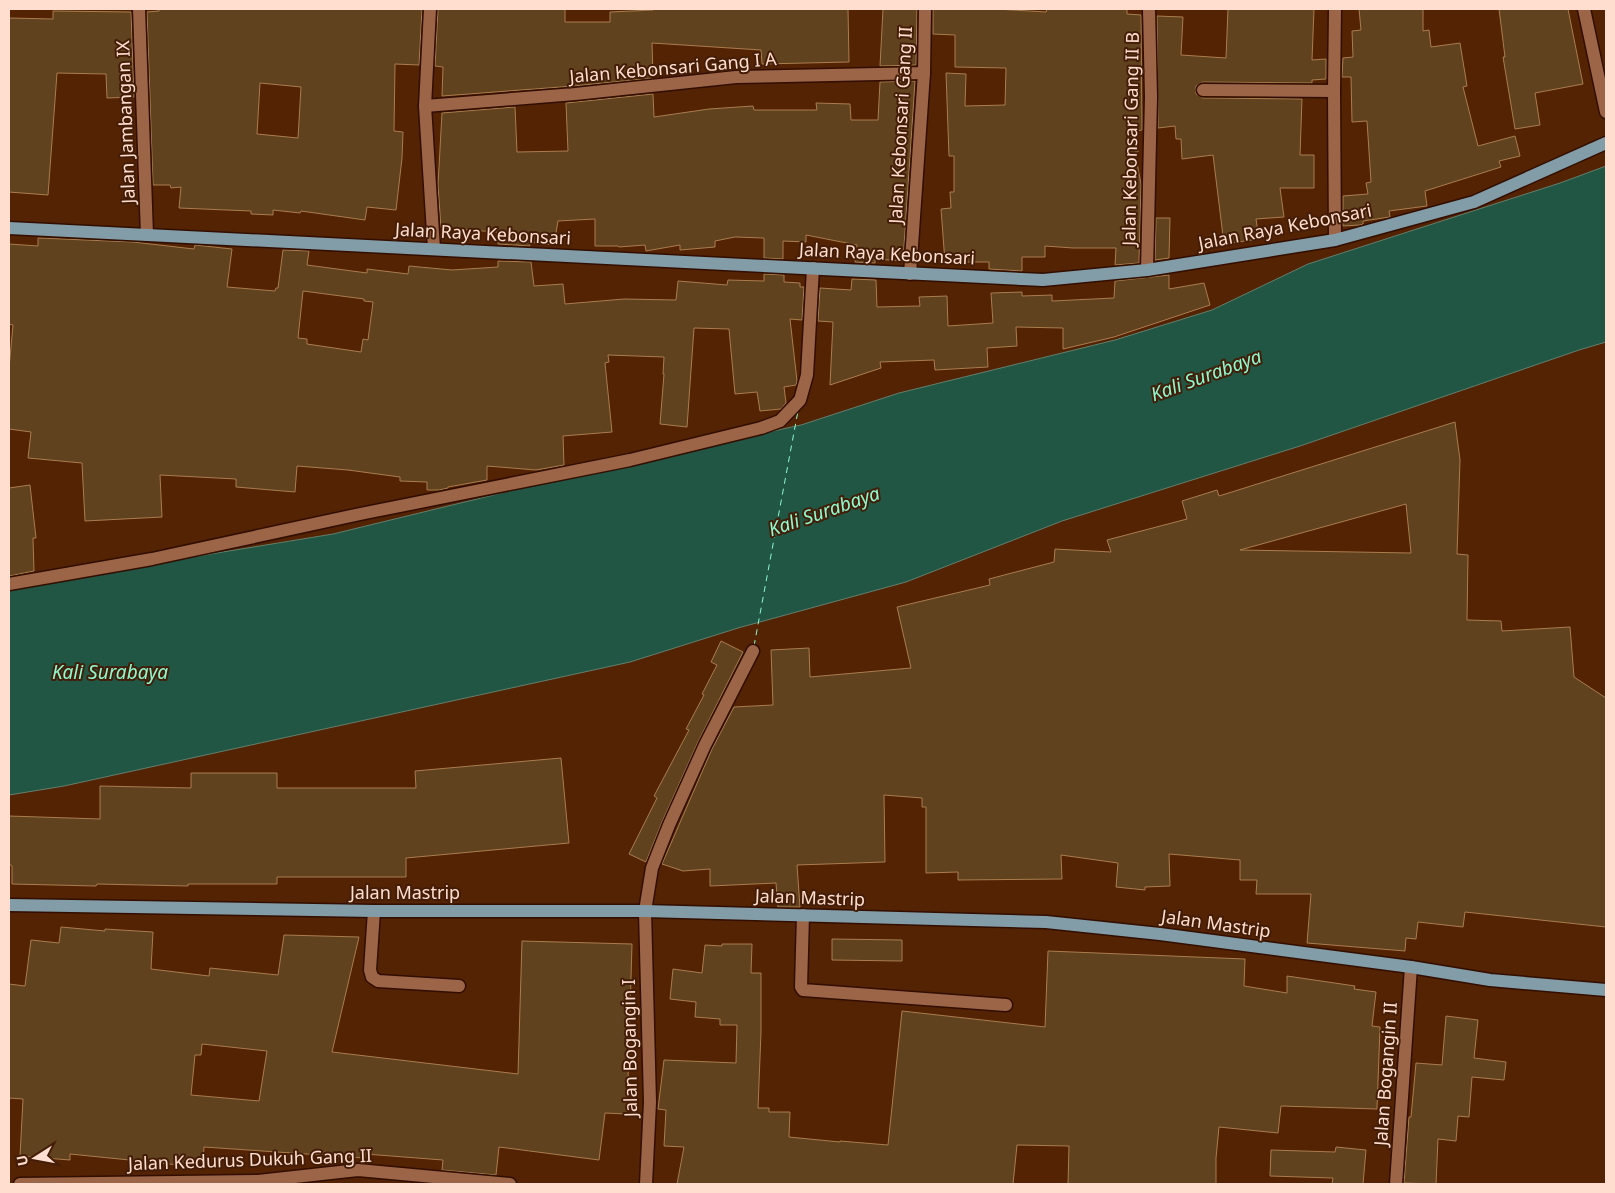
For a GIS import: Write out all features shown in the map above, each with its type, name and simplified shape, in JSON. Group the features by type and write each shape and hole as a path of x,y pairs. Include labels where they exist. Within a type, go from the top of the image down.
{"main road":[{"name":"Jalan Raya Kebonsari","path":"9,228 1043,280 1147,270 1335,240 1474,202 1606,143"},
{"name":"Jalan Mastrip","path":"9,906 374,911 645,911 1046,922 1160,934 1411,967 1490,980 1606,990"}],"street":[{"name":"Jalan Jambangan IX","path":"139,9 147,235"},
{"path":"430,9 425,106 434,249"},
{"name":"Jalan Kebonsari Gang II","path":"910,274 924,73 925,9"},
{"name":"Jalan Kebonsari Gang II B","path":"1147,270 1150,97 1149,9"},
{"path":"1335,9 1335,240"},
{"path":"1584,9 1606,112"},
{"name":"Jalan Kebonsari Gang I A","path":"425,106 575,94 736,77 924,73"},
{"path":"1203,90 1334,91"},
{"path":"9,584 152,559 365,513 630,460 761,428 780,420 800,400 807,375 813,268"},
{"name":"Jalan Bogangin I","path":"646,1184 650,1102 645,911 652,868 705,745 753,651"},
{"path":"374,911 370,970 372,977 378,981 459,986"},
{"path":"803,915 801,987 804,990 1006,1005"},
{"name":"Jalan Bogangin II","path":"1396,1184 1411,967"},
{"name":"Jalan Kedurus Dukuh Gang II","path":"20,1184 258,1181 358,1170 510,1184"}],"water":[{"name":"Kali Surabaya","path":"1606,166 1606,342 1300,446 1062,521 906,582 738,628 630,662 64,786 9,795 9,587 333,534 625,463 801,425 899,393 1115,340 1212,310 1308,264 1560,183"}],"building":[{"path":"159,9 422,9 419,65 395,64 394,131 403,132 396,210 367,207 365,220 301,211 300,213 273,210 273,215 251,214 251,211 179,208 181,187 171,188 170,185 153,185 147,12 159,11","holes":["260,83 301,87 298,138 257,134"]},
{"path":"438,9 565,9 565,22 610,22 610,12 653,9 848,9 849,62 762,64 761,50 652,43 653,78 442,96 443,67 435,66"},
{"path":"883,9 917,9 916,65 880,66"},
{"path":"933,9 996,9 1046,12 1047,9 1127,9 1127,14 1141,15 1142,130 1136,131 1138,152 1135,152 1141,184 1139,263 1115,265 1116,248 1045,246 1045,257 1022,257 1022,271 989,269 989,262 945,262 941,209 951,208 950,192 954,192 954,156 949,156 946,73 966,74 965,106 1005,105 1006,68 955,67 955,35 933,34"},
{"path":"1228,9 1314,9 1312,60 1326,59 1326,79 1312,80 1312,83 1203,82 1196,86 1196,94 1203,98 1302,99 1300,155 1314,155 1314,188 1280,188 1284,217 1256,219 1259,239 1224,244 1213,155 1182,159 1181,139 1176,139 1175,126 1158,128 1157,16 1183,17 1181,55 1226,58"},
{"path":"1359,9 1423,9 1423,31 1429,30 1431,47 1460,43 1467,86 1463,87 1478,146 1515,136 1520,156 1499,161 1501,167 1425,191 1427,206 1389,211 1390,217 1363,221 1363,224 1360,225 1343,226 1343,196 1368,194 1366,183 1371,182 1367,121 1352,122 1351,77 1342,77 1343,58 1353,57 1352,31 1361,30"},
{"path":"1499,9 1568,9 1583,84 1535,93 1540,125 1515,129 1503,57 1505,57"},
{"path":"53,11 131,12 134,97 107,98 106,74 57,73 48,195 9,192 9,18 53,19"},
{"path":"915,81 903,261 875,259 875,263 855,262 857,245 806,235 806,242 783,241 783,259 764,258 764,238 735,237 715,241 715,247 680,250 680,245 646,251 645,245 595,246 595,219 558,221 554,245 529,242 530,246 498,244 497,232 441,228 438,185 442,113 515,107 517,152 568,151 566,103 653,94 654,117 709,109 753,106 754,110 817,110 816,103 850,104 851,120 878,120 880,82"},
{"path":"1156,218 1170,218 1169,258 1155,260"},
{"path":"38,238 133,242 194,249 195,245 232,249 227,287 275,291 278,288 283,250 309,251 307,265 367,273 367,269 408,274 409,266 452,270 498,267 498,261 531,262 534,286 563,284 565,304 624,299 676,300 678,281 727,285 728,280 764,281 764,274 784,275 784,282 800,283 800,287 804,287 802,320 790,319 797,381 796,385 784,387 786,403 781,409 760,411 757,392 735,394 729,329 694,328 687,427 660,424 664,357 608,355 609,362 605,363 612,432 563,436 564,465 536,470 487,466 487,480 439,490 427,490 427,482 400,481 400,477 297,466 295,492 236,487 236,479 160,475 162,517 85,521 82,463 28,458 31,432 9,429 9,368 13,325 9,324 9,244 38,246","holes":["303,291 364,299 364,301 373,302 368,340 363,339 361,352 307,344 307,339 298,338"]},
{"path":"1169,275 1169,289 1204,283 1210,305 1114,337 1063,349 1063,328 1016,327 1017,346 987,348 988,367 935,370 934,360 880,362 881,368 830,385 833,322 818,321 820,288 851,290 852,279 876,280 877,307 920,306 919,297 947,296 948,326 993,323 991,293 1022,292 1022,296 1052,295 1052,301 1114,298 1115,281"},
{"path":"1455,422 1460,460 1457,554 1468,555 1467,620 1501,621 1502,631 1570,627 1574,677 1606,698 1606,927 1465,912 1463,927 1418,922 1416,939 1406,938 1405,951 1307,943 1311,894 1256,894 1257,880 1240,880 1240,860 1169,854 1170,886 1145,887 1145,890 1116,887 1118,863 1061,855 1062,879 958,880 958,872 926,873 926,807 922,807 922,798 884,795 885,862 797,865 800,907 778,907 776,883 710,886 710,869 683,871 662,864 712,749 734,707 773,705 771,650 809,648 810,677 911,668 897,607 990,585 989,579 1054,562 1055,549 1111,552 1107,540 1187,519 1182,501 1217,490 1219,496","holes":["1406,504 1411,553 1240,550"]},
{"path":"30,485 36,538 33,538 34,571 9,576 9,488"},
{"path":"721,641 743,652 698,742 646,862 629,854 657,798 654,796 689,730 686,729 717,665 711,662"},
{"path":"561,758 569,843 406,858 406,877 277,877 277,884 188,884 188,886 12,884 12,866 9,864 9,816 100,819 100,786 191,788 191,773 277,773 277,788 416,788 415,771"},
{"path":"61,927 105,931 105,929 153,932 151,969 209,976 210,968 278,975 284,935 359,937 332,1052 518,1074 522,941 632,944 627,1114 605,1113 599,1160 499,1147 496,1175 442,1170 443,1160 365,1154 365,1158 204,1147 203,1161 190,1159 189,1166 70,1154 70,1160 20,1156 23,1099 9,1098 9,984 25,986 31,940 59,943","holes":["202,1044 267,1051 259,1101 191,1095 195,1055 201,1055"]},
{"path":"832,939 902,940 902,961 832,960"},
{"path":"722,944 752,944 751,973 761,973 758,1108 769,1108 769,1112 790,1112 789,1137 888,1145 902,1011 1045,1027 1048,951 1245,959 1244,986 1287,993 1287,976 1355,986 1354,989 1376,992 1372,1026 1380,1027 1377,1109 1281,1106 1278,1133 1219,1127 1216,1184 1068,1184 1069,1146 1017,1145 1013,1184 677,1184 684,1147 664,1146 666,1110 658,1109 664,1060 736,1063 737,1025 720,1025 720,1019 695,1017 696,1002 670,999 673,969 702,973 705,945 722,946"},
{"path":"1446,1016 1478,1020 1474,1058 1506,1062 1504,1080 1472,1077 1469,1117 1458,1116 1456,1141 1438,1139 1436,1184 1404,1183 1409,1117 1411,1117 1416,1063 1442,1065"},
{"path":"1336,1147 1366,1150 1363,1184 1332,1184 1333,1178 1270,1176 1271,1150 1335,1152"}],"ferry route":[{"path":"754,646 798,411"}]}
